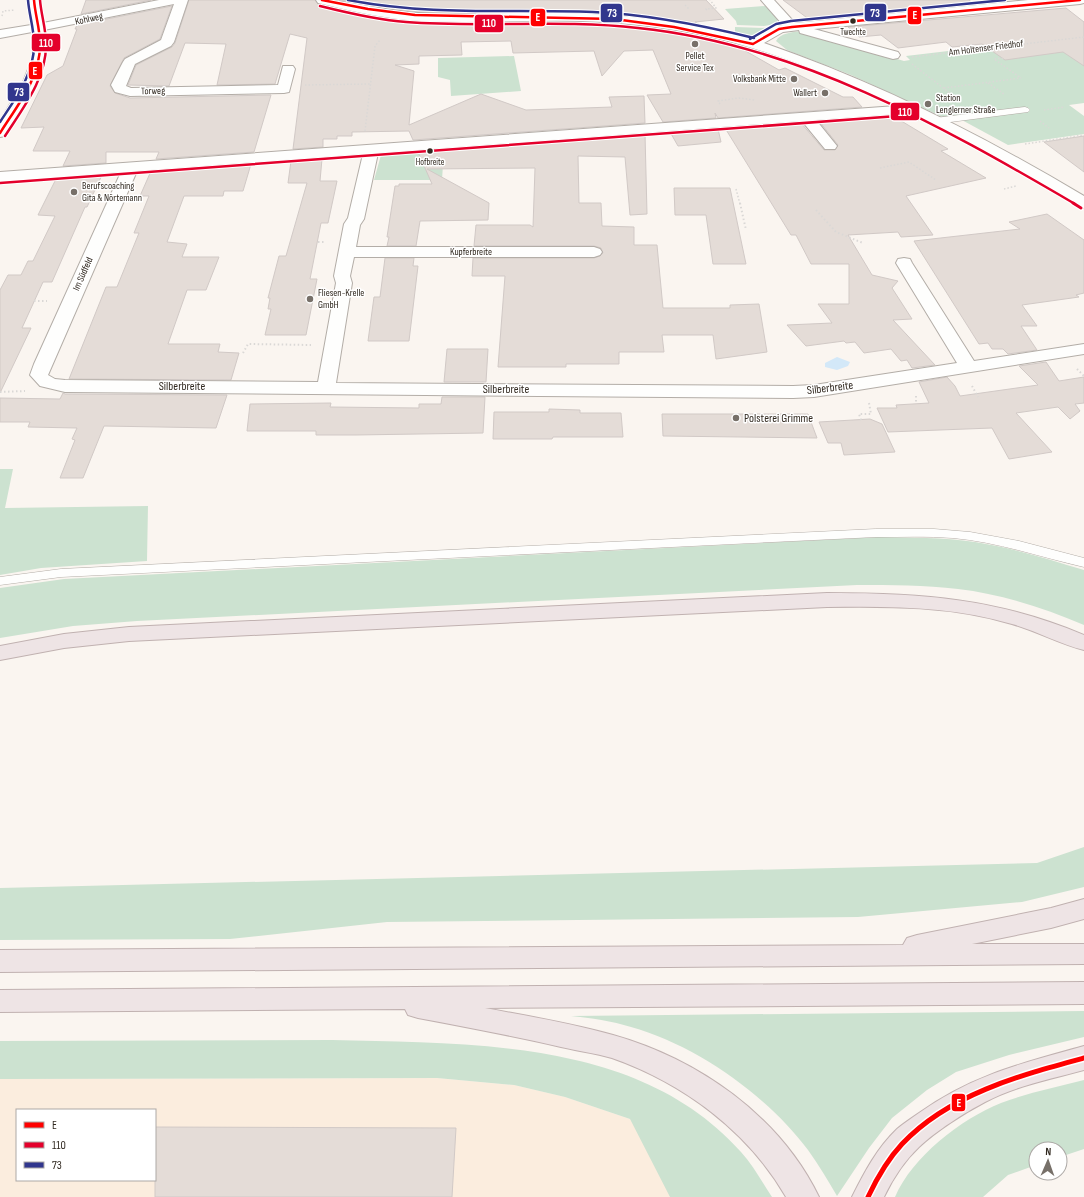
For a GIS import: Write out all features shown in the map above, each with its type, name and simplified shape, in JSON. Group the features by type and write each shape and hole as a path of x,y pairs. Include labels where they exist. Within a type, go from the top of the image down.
{"highway":[{"path":"0,653 64,641 129,634 803,601 883,599 931,601 997,612 1038,624 1084,642"},
{"path":"870,954 1043,919 1084,909"},
{"path":"0,961 870,954 1084,954"},
{"path":"0,1001 1084,993"},
{"path":"372,998 551,1033 624,1050 661,1065 731,1108 779,1158 803,1197"},
{"path":"868,1197 880,1173 908,1138 938,1116 975,1094 1016,1077 1084,1058"}],"street":[{"path":"0,133 29,83 37,64 40,50 38,28 34,11 34,0"},
{"name":"Kohlweg","path":"0,34 38,28 177,0"},
{"name":"Torweg","path":"182,0 169,39 166,43 130,62 118,85 120,89 130,92 284,88"},
{"path":"322,0 367,11 408,16 620,20 684,28 753,44 806,63 911,109 993,150 1084,203"},
{"path":"767,0 792,27 899,56"},
{"path":"753,44 780,29 792,27 1044,1 1080,0"},
{"path":"284,88 288,69"},
{"path":"0,177 911,109"},
{"path":"806,117 830,146"},
{"path":"326,388 344,283 342,276 352,224 356,219 366,150"},
{"name":"Im Südfeld","path":"42,381 39,376 43,364 131,168"},
{"name":"Kupferbreite","path":"347,252 594,252"},
{"path":"904,263 969,367"},
{"name":"Silberbreite","path":"42,381 48,384 65,386 793,392 814,391 1084,349"}],"lane":[{"path":"935,121 1025,110"},
{"path":"0,581 61,573 876,533 951,534 976,537 1035,548 1084,563"}],"path":[{"path":"707,10 706,8 716,8 710,0"},
{"path":"685,5 688,8 685,9"},
{"name":"Am Holtenser Friedhof","path":"899,56 1084,37"},
{"path":"366,150 370,84 375,46 380,40"},
{"path":"899,56 980,116"},
{"path":"944,88 1021,78 994,59 1003,58"},
{"path":"284,88 303,85 370,84"},
{"path":"734,98 736,102"},
{"path":"1042,110 1065,107"},
{"path":"993,150 1084,135"},
{"path":"880,168 908,162 936,180"},
{"path":"736,189 746,230"},
{"path":"816,210 828,227 842,237 863,243"},
{"path":"243,353 248,344 334,345"}],"shaded area":[{"path":"437,1078 514,1085 565,1097 630,1119 715,1197 0,1197 0,1079"}],"green space":[{"path":"765,6 778,19 776,24 764,26 737,25 736,21 725,9"},
{"path":"735,27 768,28 753,35 740,37 735,36"},
{"path":"801,31 904,61 910,60 906,56 1084,35 1084,103 1069,105 1084,116 1084,134 1008,145 960,119 947,119 851,75 787,50 776,41 780,36 791,32"},
{"path":"514,56 521,91 451,96 450,80 438,77 438,58"},
{"name":"Hofbreite","path":"444,149 442,180 374,180 381,155 417,151 419,153"},
{"path":"0,469 13,469 5,508 148,506 147,561 41,568 0,575"},
{"path":"878,537 939,538 989,544 1084,570 1084,625 1022,602 974,591 921,586 857,585 137,621 73,626 0,638 0,588 64,579"},
{"path":"1084,847 1084,887 1022,902 858,917 387,922 230,939 0,940 0,888 1037,863"},
{"path":"1084,1011 1084,1037 1009,1055 956,1072 927,1090 892,1118 869,1148 837,1196 808,1150 792,1130 752,1092 729,1075 680,1046 656,1035 616,1023 571,1016"},
{"path":"332,1040 440,1043 496,1047 551,1055 604,1068 654,1087 700,1115 741,1152 772,1197 670,1197 630,1119 565,1097 514,1085 437,1078 0,1079 0,1041"},
{"path":"1084,1080 1084,1149 1068,1154 1068,1141 1028,1141 1028,1168 1008,1175 983,1197 895,1197 903,1182 925,1154 954,1129 1001,1103 1042,1090"}],"water":[{"path":"837,357 850,362 848,366 837,370 825,367 825,363"}],"building":[{"path":"86,0 151,0 81,14"},
{"path":"189,0 315,0 318,4 340,10 407,22 579,22 670,31 735,45 779,70 785,68 843,97 853,97 862,107 718,118 715,113 716,118 663,122 647,95 671,94 653,50 624,51 602,76 594,51 513,53 511,41 461,42 462,55 419,56 419,64 395,65 414,71 409,125 481,94 526,110 612,107 609,97 644,96 645,123 413,140 409,131 352,132 352,136 337,136 337,139 323,139 323,147 293,149 307,38 290,34 275,84 217,85 226,44 185,43 169,86 128,85 136,65 172,47 175,43"},
{"path":"339,0 706,0 724,19 695,22 702,26 635,16 587,12 418,12"},
{"path":"783,0 969,0 974,4 810,20"},
{"path":"172,6 160,39 124,58 110,86 115,93 130,98 271,95 254,152 156,159 159,152 106,152 106,163 63,166 70,151 33,151 44,127 21,128 47,75 63,66 77,29 75,29 77,25"},
{"path":"1066,8 1084,22 1084,66 1063,52 1005,60 982,44 952,47 946,42 898,48 881,35 859,37 848,27"},
{"path":"893,116 948,149 941,151 986,178 906,196 933,235 901,237 898,232 848,235 872,275 898,281 892,288 912,319 893,320 935,365 912,368 907,360 901,361 891,349 864,353 855,342 846,343 844,341 806,346 787,325 832,323 818,304 849,304 849,264 811,264 796,235 791,235 725,128 801,123 824,150 835,150 838,145 819,121"},
{"path":"718,129 721,142 678,146 670,132"},
{"path":"645,134 647,214 630,215 625,157 578,156 579,203 601,203 602,226 634,227 634,245 657,245 663,308 730,308 730,305 759,304 767,352 716,359 713,335 662,335 664,352 619,352 619,364 566,364 566,367 498,367 505,276 472,276 473,258 594,258 603,253 601,248 594,246 474,246 476,225 530,225 533,227 535,168 427,169 489,203 488,220 420,221 416,246 387,246 395,186 399,186 399,184 432,184 418,152"},
{"path":"1084,136 1084,172 1044,142"},
{"path":"322,159 320,181 337,181 328,223 321,223 310,279 317,279 306,335 265,335 271,309 268,309 270,298 268,298 279,256 286,256 307,183 288,183 291,161"},
{"path":"251,164 243,191 224,191 223,196 184,196 167,242 187,244 182,257 219,257 206,290 187,290 168,344 220,344 218,352 239,353 231,380 69,379 106,287 117,287 139,233 134,233 149,196 140,196 151,171"},
{"path":"102,175 87,207 85,207 52,282 43,282 22,328 31,328 0,393 0,290 8,275 21,275 28,261 33,261 55,216 38,215 56,179"},
{"path":"674,188 730,188 746,264 713,264 706,215 675,215"},
{"path":"1047,214 1084,240 1084,293 1076,295 1079,297 1022,305 1037,326 1021,326 1037,350 1008,354 1003,349 992,349 988,343 979,344 914,241 1020,229 1009,222"},
{"path":"385,258 414,258 413,266 418,266 409,341 368,341 374,297 380,297"},
{"path":"447,349 488,349 486,382 444,382"},
{"path":"1046,362 1059,381 1084,377 1084,403 1075,404 1080,411 1070,419 1058,407 1016,413 1052,452 1009,459 992,428 888,432 877,408 897,408 896,405 929,403 919,382 947,377 955,386 960,396 1038,385 1019,366"},
{"path":"63,393 227,395 216,428 104,426 83,478 60,478 75,440 72,439 77,428 28,427 30,422 0,422 0,398 60,399"},
{"path":"442,397 485,397 483,433 316,435 316,431 247,431 250,404 331,403 330,407 419,408 419,404 441,404"},
{"path":"549,409 580,410 580,413 621,413 623,437 493,439 494,412 549,412"},
{"path":"662,414 808,414 817,438 663,436"},
{"path":"870,419 882,424 895,452 844,455 841,443 828,443 819,422"},
{"path":"156,1127 456,1128 452,1197 155,1197"}],"transit line":[{"name":"73","path":"0,122 22,87 33,59 34,37 28,0"},
{"name":"E","path":"0,133 25,93 35,72 40,43 34,0"},
{"name":"110","path":"5,136 31,95 44,61 46,43 40,0"},
{"name":"E","path":"322,0 391,13 415,15 614,19 674,27 753,44"},
{"name":"73","path":"348,0 378,6 439,12 614,13 675,21 754,38"},
{"name":"73","path":"750,39 776,24 791,21 1005,0"},
{"name":"E","path":"753,44 779,29 792,27 1080,0"},
{"name":"110","path":"320,6 374,18 407,22 460,24 594,24 635,27 693,35 722,41 766,54 839,82 882,101 969,144 1081,208"},
{"name":"110","path":"0,183 911,115"},
{"name":"E","path":"868,1197 886,1165 902,1143 929,1121 949,1108 992,1087 1036,1071 1084,1058"}],"place":[{"name":"Twechte","path":"853,21"},
{"name":"Pellet Service Tex","path":"695,44"},
{"name":"Volksbank Mitte","path":"794,79"},
{"name":"Wallert","path":"825,93"},
{"name":"Station Lenglerner Straße","path":"928,104"},
{"name":"Hofbreite","path":"430,151"},
{"name":"Berufscoaching Gita & Nörtemann","path":"74,192"},
{"name":"Fliesen-Krelle GmbH","path":"310,299"},
{"name":"Polsterei Grimme","path":"736,418"}]}
